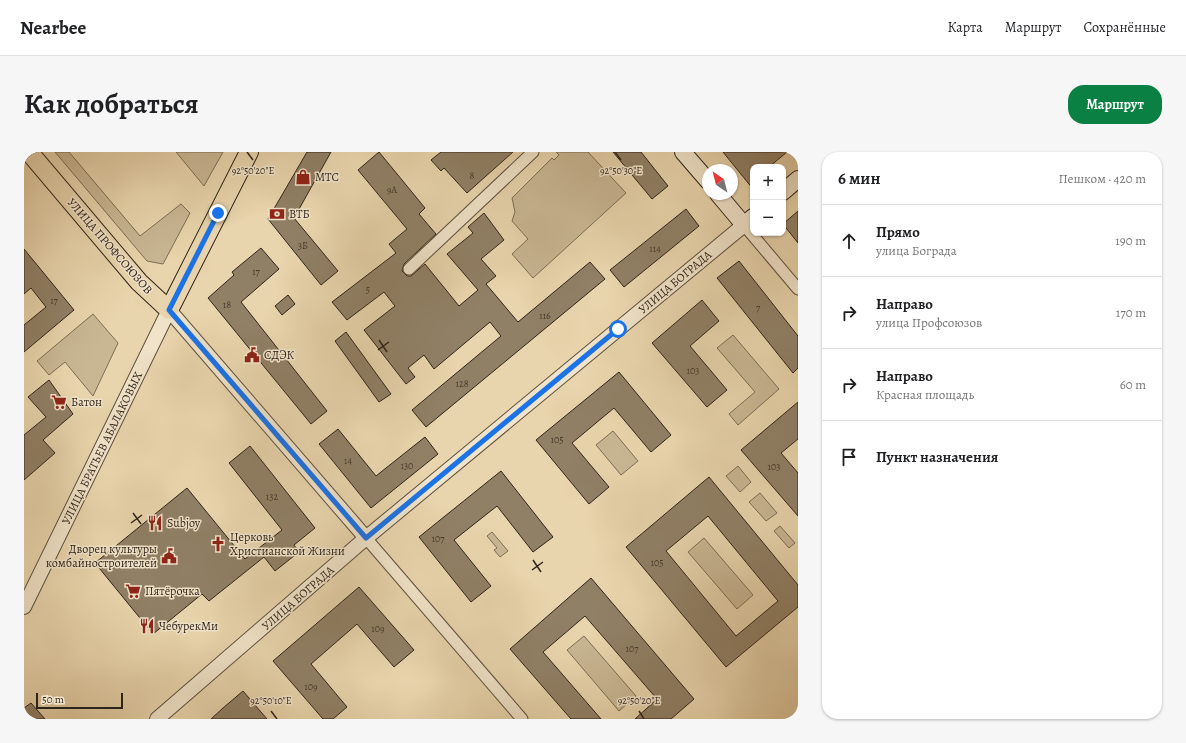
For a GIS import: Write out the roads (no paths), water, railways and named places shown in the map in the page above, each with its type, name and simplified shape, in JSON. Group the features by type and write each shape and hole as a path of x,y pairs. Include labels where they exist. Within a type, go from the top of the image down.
{"main road":[{"name":"УЛИЦА ПРОФСОЮЗОВ","path":"29,152 139,282 169,310"},
{"path":"169,310 249,152"},
{"path":"683,152 702,174"},
{"path":"786,190 798,180"},
{"path":"725,200 748,221"}],"street":[{"path":"410,269 533,152"},
{"path":"748,221 798,289"},
{"name":"УЛИЦА БОГРАДА","path":"157,719 366,538 748,221"},
{"name":"УЛИЦА ПРОФСОЮЗОВ","path":"169,310 366,538"},
{"name":"УЛИЦА БРАТЬЕВ АБАЛАКОВЫХ","path":"24,607 169,310"},
{"path":"366,538 522,719"}],"place":[{"name":"МТС","path":"303,177"},
{"name":"ВТБ","path":"277,214"},
{"name":"СДЭК","path":"252,355"},
{"name":"Батон","path":"59,402"},
{"name":"Subjoy","path":"155,523"},
{"name":"Церковь Христианской Жизни","path":"218,544"},
{"name":"Дворец культуры комбайностроителей","path":"169,556"},
{"name":"Пятёрочка","path":"133,591"},
{"name":"ЧебурекМи","path":"147,626"}]}
